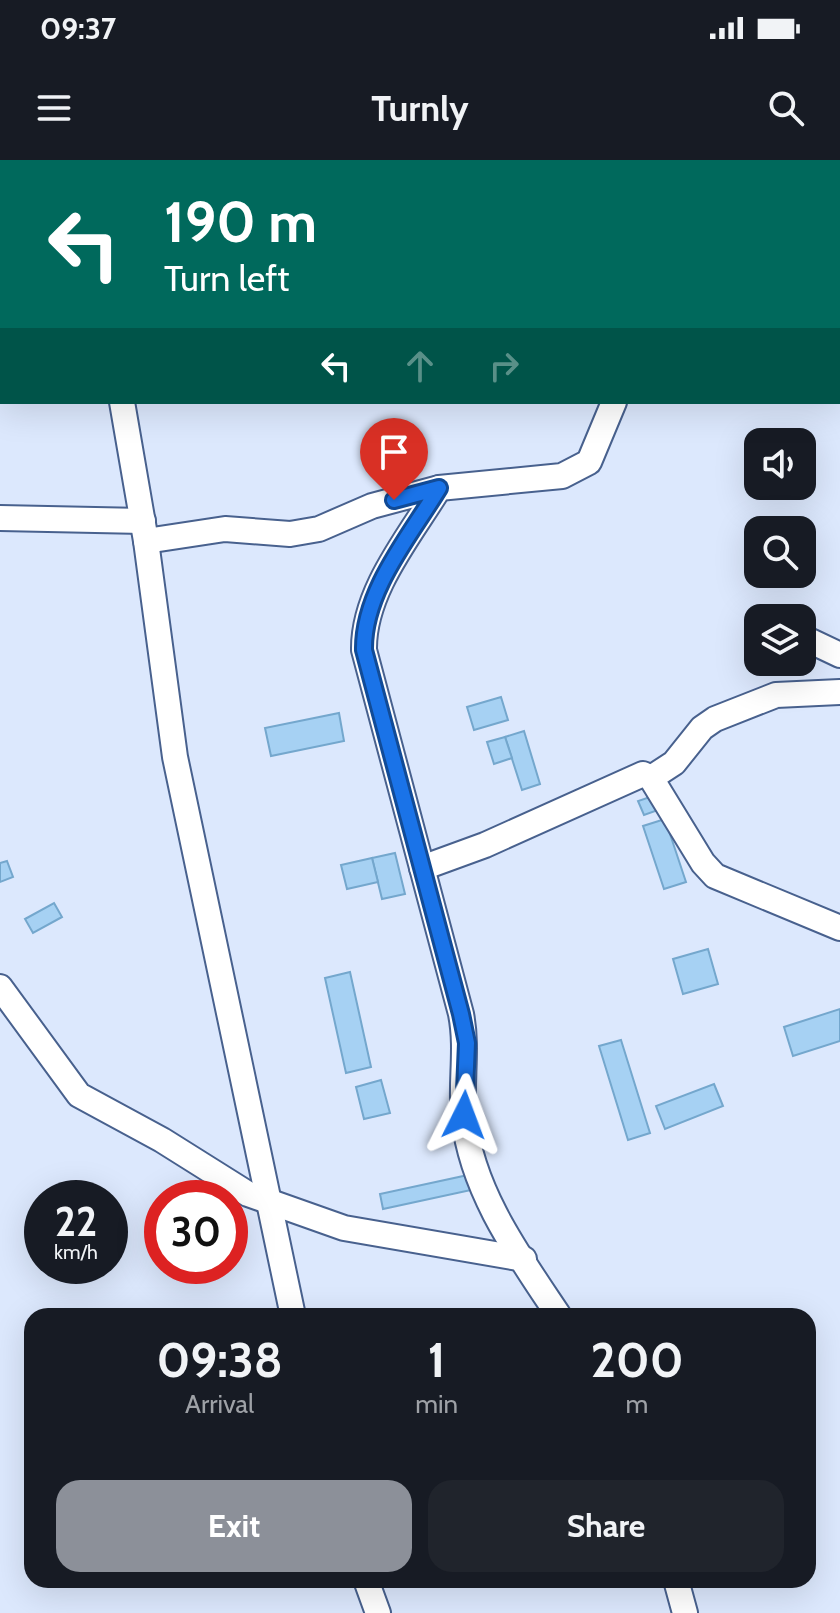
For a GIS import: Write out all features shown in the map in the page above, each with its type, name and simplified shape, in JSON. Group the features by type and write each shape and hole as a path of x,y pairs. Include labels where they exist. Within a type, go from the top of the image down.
{"street":[{"path":"122,404 144,531 175,757 227,1018 291,1308"},
{"path":"0,518 144,531 225,529 290,534 319,529 372,506 439,488 562,476 576,471 596,451 613,404"},
{"path":"439,488 382,582 363,634 364,650 467,1043 464,1115 469,1150 480,1186 554,1308"},
{"path":"816,644 840,655"},
{"path":"651,778 674,763 702,728 715,719 776,695 840,692"},
{"path":"422,868 485,845 643,774 651,778 703,863 715,876 840,928"},
{"path":"0,987 79,1095 162,1140 248,1194 344,1228 524,1259"},
{"path":"369,1588 378,1613"},
{"path":"678,1588 685,1613"}],"building":[{"path":"501,697 508,720 474,730 467,707"},
{"path":"339,713 344,741 271,756 265,728"},
{"path":"524,731 540,784 522,790 505,737"},
{"path":"505,737 512,758 494,764 487,742"},
{"path":"656,795 661,809 644,815 638,801"},
{"path":"665,819 686,882 664,889 643,826"},
{"path":"395,853 405,894 382,899 372,858"},
{"path":"372,858 378,882 347,889 341,865"},
{"path":"7,861 13,877 0,882 0,863"},
{"path":"54,903 62,917 33,933 25,919"},
{"path":"708,949 718,984 683,994 673,959"},
{"path":"350,972 371,1067 346,1073 325,978"},
{"path":"840,1009 840,1041 793,1056 784,1027"},
{"path":"621,1040 650,1133 628,1140 599,1046"},
{"path":"381,1080 390,1113 364,1119 356,1087"},
{"path":"714,1084 723,1106 665,1129 656,1106"},
{"path":"468,1175 471,1190 383,1209 380,1194"}],"route":[{"path":"394,500 439,488 382,582 363,634 364,650 461,1014 467,1043 464,1115"}]}
